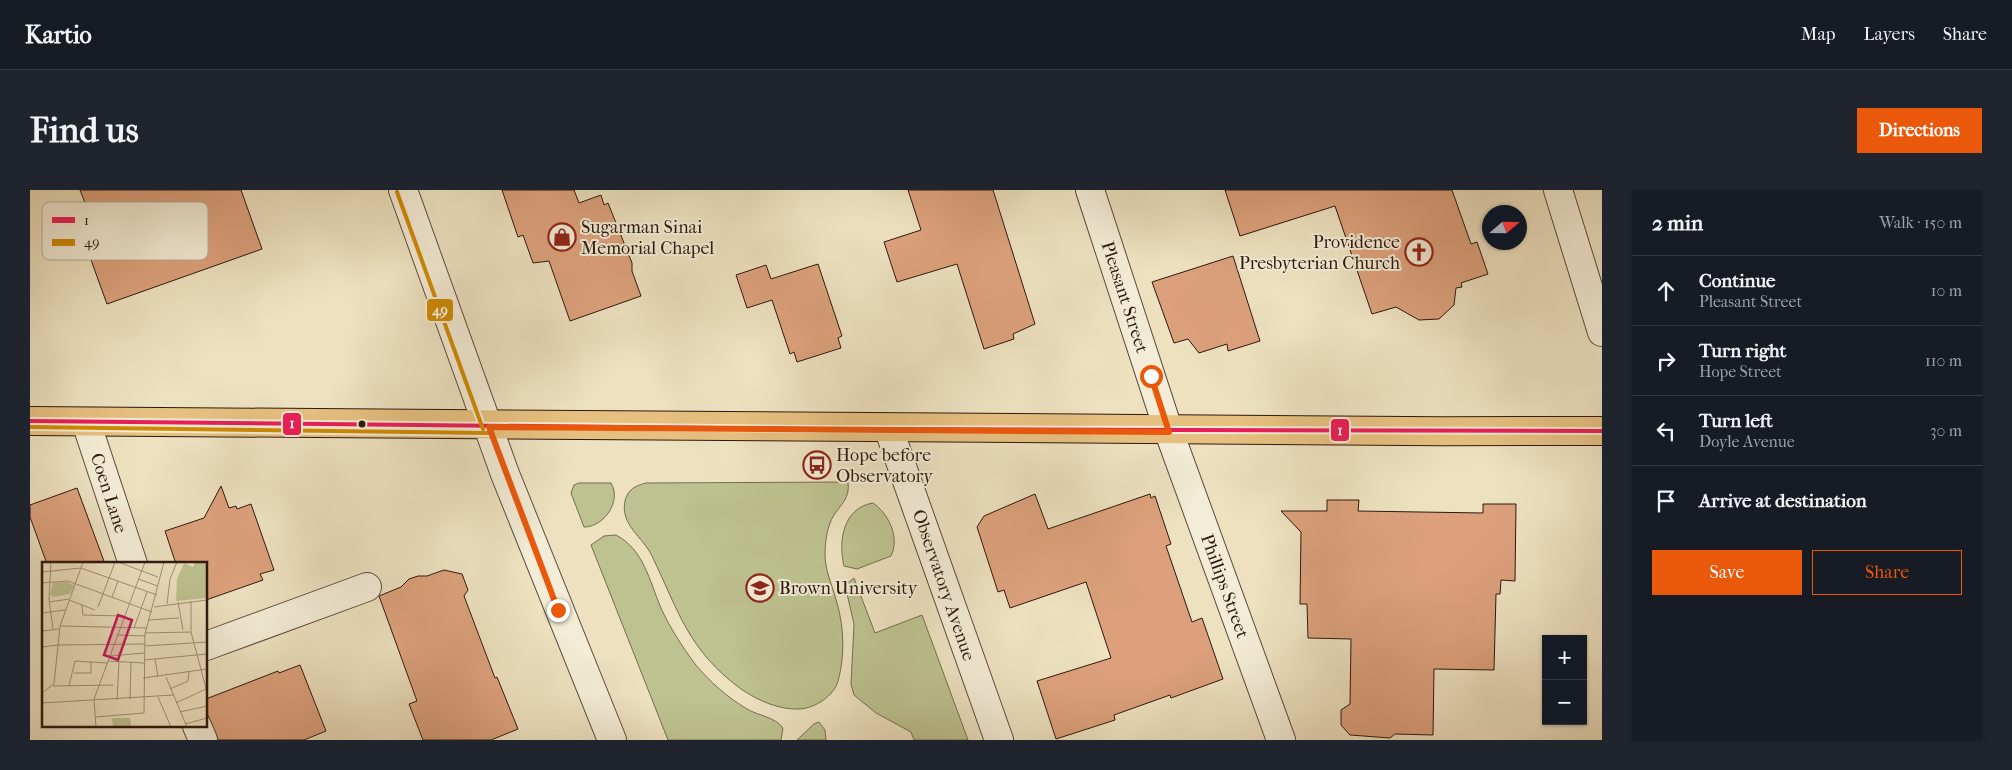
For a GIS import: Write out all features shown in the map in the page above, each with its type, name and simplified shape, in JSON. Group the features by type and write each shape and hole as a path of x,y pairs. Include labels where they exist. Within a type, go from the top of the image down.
{"main road":[{"path":"30,421 489,427 1169,432 1602,431"}],"street":[{"path":"403,190 558,610 612,740"},
{"name":"Pleasant Street","path":"1090,190 1169,432"},
{"path":"1558,190 1602,332"},
{"name":"Coen Lane","path":"86,422 132,562"},
{"name":"Observatory Avenue","path":"889,430 999,740"},
{"name":"Phillips Street","path":"1169,432 1281,740"},
{"path":"208,645 367,587"},
{"path":"198,728 203,740"}],"green space":[{"path":"848,482 847,496 830,524 825,550 826,567 839,612 842,632 843,652 838,681 828,696 818,704 806,708 792,709 769,704 741,689 709,660 697,645 678,612 652,556 629,524 624,509 626,497 632,489 646,483"},
{"path":"579,483 611,483 614,490 613,505 609,512 598,523 591,526 584,527 571,493 574,485"},
{"path":"873,503 884,513 891,527 894,542 891,556 857,569 844,566 842,546 845,527 855,511"},
{"path":"616,535 625,541 639,557 668,623 695,664 713,683 747,709 780,724 783,728 781,740 668,740 591,545 604,536"},
{"path":"854,578 875,633 922,615 968,740 914,740 911,732 876,713 854,695 851,684 854,624 845,585"},
{"path":"819,722 825,730 826,740 797,740 814,724"}],"building":[{"path":"80,190 241,190 262,249 107,304 91,260 208,260 208,202 85,202"},
{"path":"502,190 574,190 579,203 601,195 604,205 608,203 632,263 632,271 641,296 570,321 549,261 533,263 523,235 518,237"},
{"path":"908,190 993,190 1035,324 1013,334 1014,339 984,349 957,264 897,282 884,242 921,230"},
{"name":"Providence Presbyterian Church","path":"1225,190 1452,190 1471,244 1477,242 1488,274 1461,283 1462,287 1456,288 1454,305 1439,319 1419,320 1396,307 1372,314 1335,206 1240,236"},
{"path":"1233,256 1260,341 1228,351 1227,344 1199,353 1188,339 1174,343 1152,282"},
{"path":"818,264 842,336 838,338 841,348 797,362 794,352 790,354 772,300 747,308 736,275 766,265 771,279"},
{"path":"221,486 229,508 236,506 237,509 251,504 274,570 260,574 263,580 208,599 208,562 175,562 165,531 204,518"},
{"path":"77,488 104,562 46,562 30,517 30,505"},
{"path":"1035,494 1048,529 1150,494 1151,498 1155,496 1171,544 1166,546 1192,622 1202,618 1223,679 1171,698 1170,695 1114,715 1115,720 1056,739 1037,681 1111,658 1086,582 1010,608 1004,590 998,592 977,527 984,516"},
{"path":"1327,500 1359,500 1358,511 1483,513 1483,504 1516,504 1515,581 1501,580 1500,594 1496,594 1494,670 1434,669 1433,735 1395,734 1390,738 1350,735 1341,725 1341,710 1350,704 1351,639 1308,638 1307,604 1300,604 1301,532 1281,511 1327,511"},
{"path":"444,570 462,574 468,590 464,596 495,678 497,677 518,729 491,740 423,740 409,704 417,701 379,596 401,587 409,579 427,576"},
{"path":"300,665 326,731 304,740 218,740 208,716 208,698 278,671 279,673"}],"transit line":[{"name":"49","path":"397,192 483,429"},
{"name":"1","path":"30,421 816,429 1602,431"},
{"name":"49","path":"30,427 489,433"}],"place":[{"name":"Sugarman Sinai Memorial Chapel","path":"562,237"},
{"name":"Providence Presbyterian Church","path":"1419,252"},
{"name":"Hope before Observatory","path":"817,465"},
{"name":"Brown University","path":"760,588"}],"route":[{"path":"558,610 505,474 489,427 1169,432 1151,376"}]}
